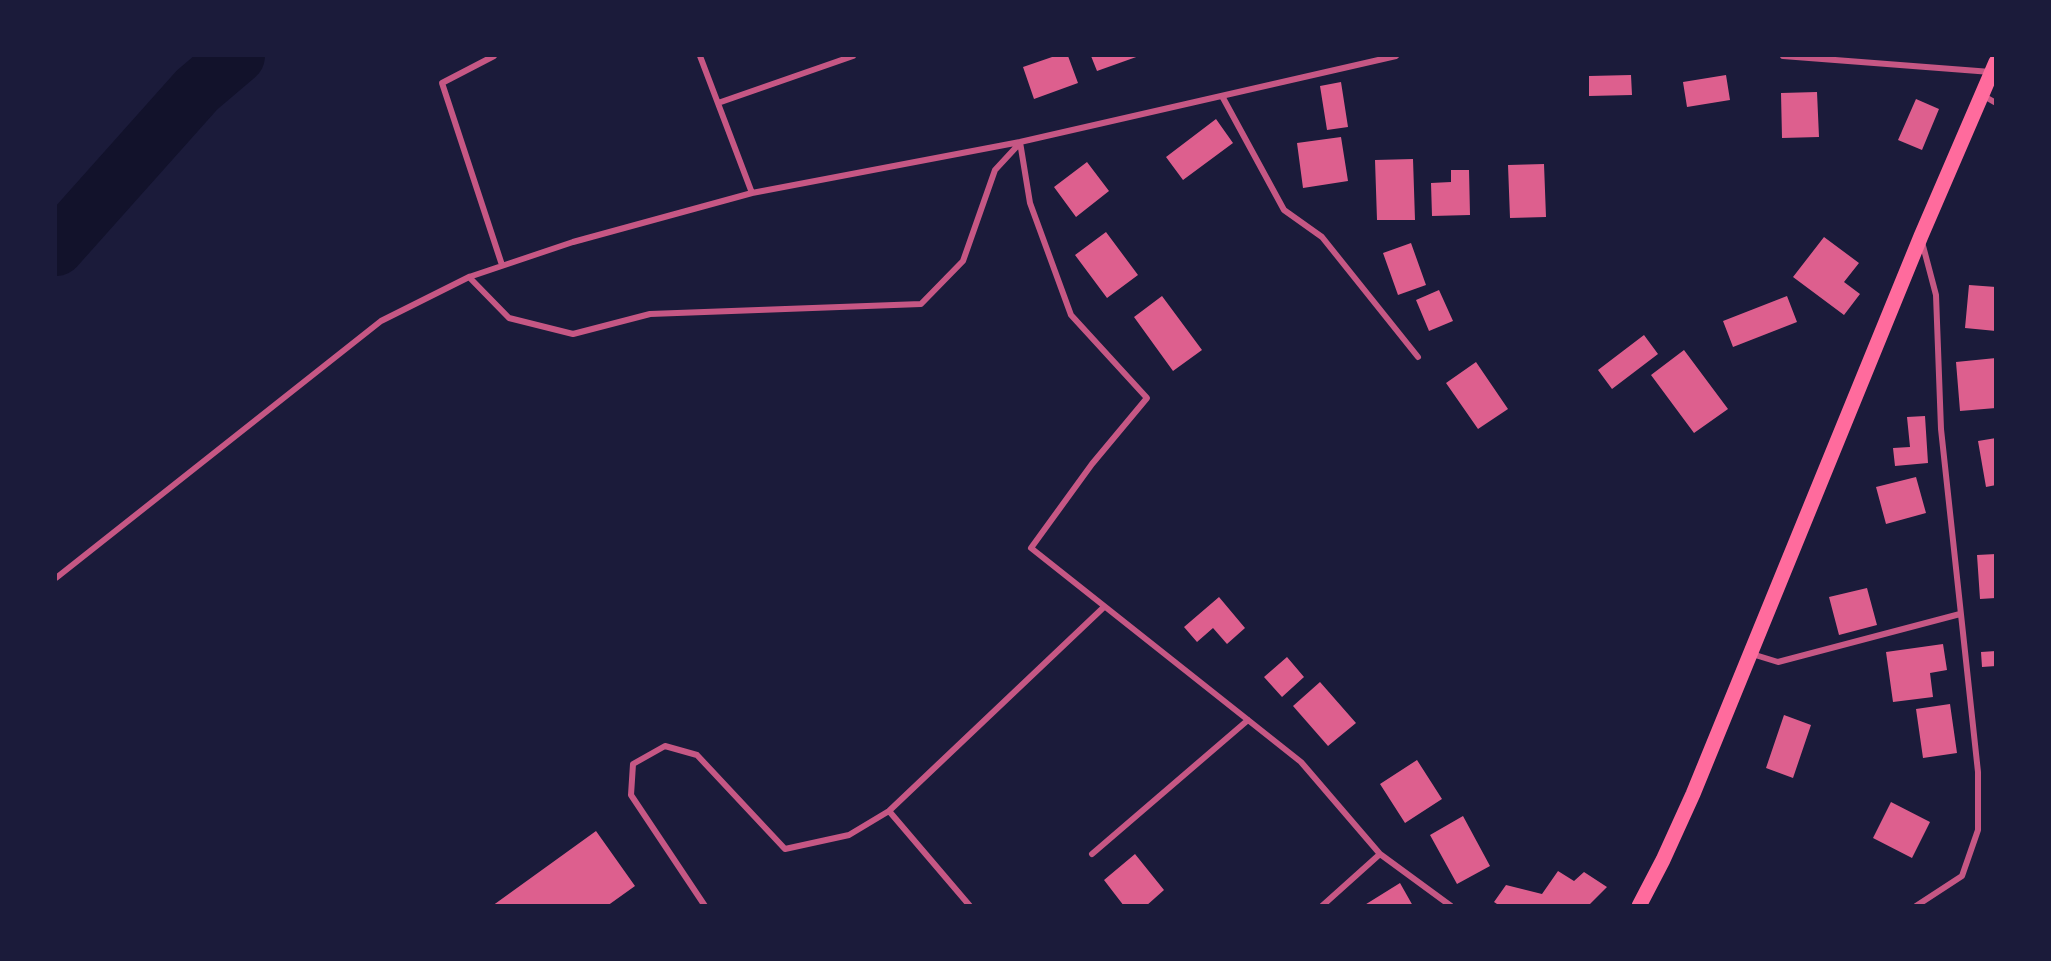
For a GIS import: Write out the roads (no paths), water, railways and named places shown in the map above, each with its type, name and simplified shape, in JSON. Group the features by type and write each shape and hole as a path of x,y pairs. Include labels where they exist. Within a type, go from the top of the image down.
{"main road":[{"path":"1639,906 1693,794 1921,236 1993,67"}],"street":[{"path":"494,56 442,83 502,265"},
{"path":"700,56 752,193"},
{"path":"718,103 853,56"},
{"path":"56,578 381,321 469,277 573,242 752,193 1020,142 1396,56"},
{"path":"1783,56 1993,67"},
{"path":"1982,95 1995,103"},
{"path":"1222,96 1284,210 1322,237 1418,357"},
{"path":"469,277 509,318 573,334 650,314 921,304 963,261 995,170 1020,142"},
{"path":"1020,142 1030,203 1071,315 1147,398 1092,464 1031,548 1301,762 1380,854 1451,906"},
{"path":"1916,906 1962,876 1978,830 1978,772 1941,429 1936,295 1921,236"},
{"path":"705,906 631,795 633,764 665,746 697,755 785,849 849,835 890,811 1104,607"},
{"path":"1750,654 1778,662 1960,614"},
{"path":"1092,854 1248,720"},
{"path":"890,811 970,906"},
{"path":"1323,906 1380,854"}],"waterway":[{"path":"56,248 197,90 237,56"}]}
